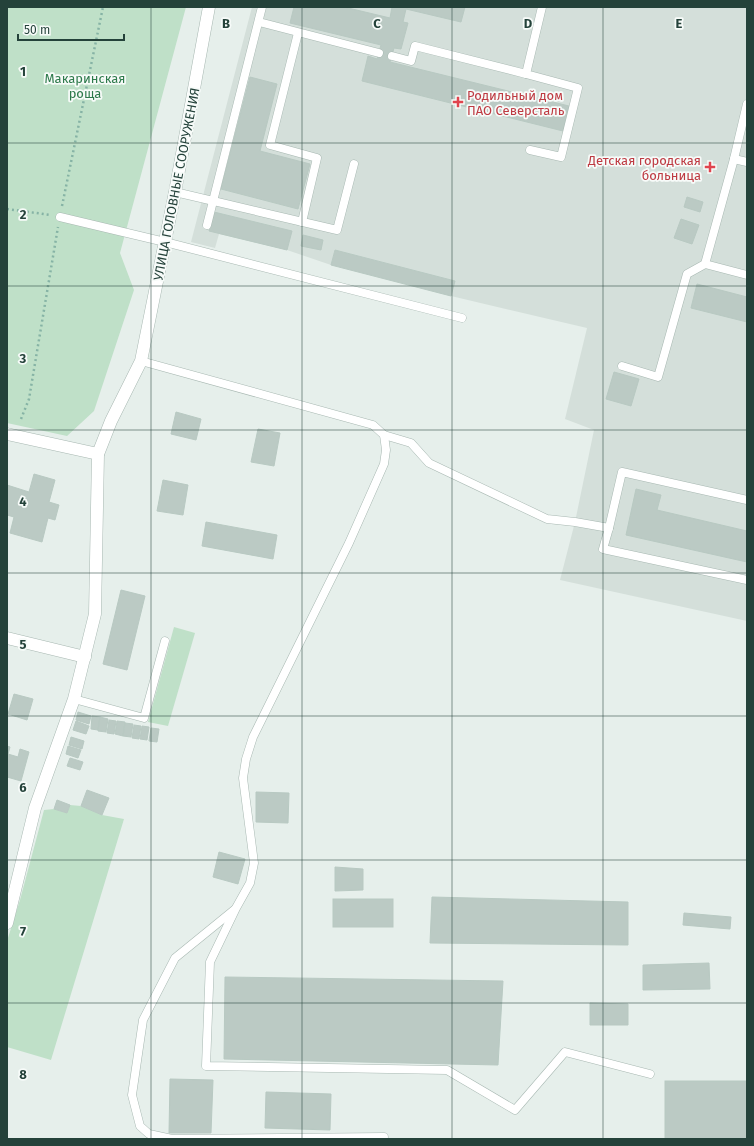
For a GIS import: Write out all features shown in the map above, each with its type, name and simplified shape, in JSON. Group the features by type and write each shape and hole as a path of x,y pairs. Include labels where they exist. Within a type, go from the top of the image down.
{"street":[{"name":"УЛИЦА ГОЛОВНЫЕ СООРУЖЕНИЯ","path":"141,361 175,192 209,7"},
{"path":"7,923 35,808 74,699 95,614 98,454 111,421 141,361"},
{"path":"7,434 98,454"},
{"path":"7,638 85,657"}],"lane":[{"path":"207,225 262,7"},
{"path":"526,74 542,7"},
{"path":"259,22 379,53"},
{"path":"298,33 270,145 317,158 302,222"},
{"path":"392,56 411,61 414,46 578,88 561,157 530,150"},
{"path":"705,264 734,159 747,104"},
{"path":"734,159 747,162"},
{"path":"175,192 338,230 354,164"},
{"path":"60,217 165,242 462,318"},
{"path":"622,366 658,377 687,274 705,264 747,275"},
{"path":"141,361 373,425 384,435 410,443 428,463 547,519 609,528"},
{"path":"384,435 386,450 384,464 349,543 253,737 246,759 243,778 254,863 250,883 210,962 206,1066 447,1070 515,1110 565,1052 650,1074"},
{"path":"747,500 622,472 603,548 747,580"},
{"path":"74,699 144,718 165,641"},
{"path":"236,908 175,958 143,1020 132,1095 140,1126 149,1134 172,1139 384,1137"}],"path":[{"path":"21,420 29,399 60,217 103,7"},
{"path":"7,209 60,217"}],"shaded area":[{"name":"Родильный дом ПАО Северсталь","path":"252,7 747,7 747,621 560,580 575,522 594,430 565,419 587,328 451,296 454,281 335,250 331,265 287,250 219,234 215,248 191,242"}],"green space":[{"name":"Макаринская роща","path":"7,7 186,7 120,253 134,290 94,411 67,436 7,423"},
{"path":"174,627 195,633 168,726 148,722"},
{"path":"70,805 81,806 102,815 124,819 51,1060 7,1047 7,941 20,900 44,810 54,809 67,813"}],"building":[{"path":"294,7 344,7 390,18 392,7 465,7 461,22 406,9 403,22 408,23 401,49 394,48 390,62 569,106 563,131 362,81 368,56 377,59 381,45 290,23"},
{"path":"250,77 277,84 260,151 310,164 298,209 221,189"},
{"path":"687,197 703,202 700,212 684,207"},
{"path":"214,212 292,231 287,250 209,231"},
{"path":"681,219 699,225 692,244 674,238"},
{"path":"303,235 323,240 321,250 301,246"},
{"path":"335,250 455,281 451,296 331,265"},
{"path":"697,284 747,297 747,322 691,308"},
{"path":"614,372 639,379 631,406 606,399"},
{"path":"176,412 201,419 196,440 171,434"},
{"path":"258,429 280,433 274,466 251,462"},
{"path":"34,474 55,480 49,502 59,505 55,520 48,518 42,542 10,533 14,517 7,515 7,485 29,492"},
{"path":"163,480 188,485 183,515 157,511"},
{"path":"636,489 661,495 657,510 747,531 747,562 626,535"},
{"path":"206,522 277,535 273,559 202,546"},
{"path":"121,590 145,596 127,670 103,664"},
{"path":"14,694 33,699 27,720 8,714"},
{"path":"78,712 91,716 89,724 76,720"},
{"path":"92,716 100,717 98,730 91,729"},
{"path":"100,717 108,719 106,732 98,731"},
{"path":"109,720 116,721 114,734 107,733"},
{"path":"76,721 89,726 86,734 73,730"},
{"path":"117,721 125,722 123,736 115,734"},
{"path":"125,723 133,724 131,737 123,736"},
{"path":"134,725 141,726 139,739 132,738"},
{"path":"142,726 149,727 147,740 140,739"},
{"path":"151,728 159,729 157,742 149,741"},
{"path":"71,737 84,741 82,749 69,745"},
{"path":"7,746 10,747 8,754 18,757 20,749 29,752 21,781 7,777"},
{"path":"68,746 81,750 78,758 66,754"},
{"path":"70,758 83,762 80,770 67,766"},
{"path":"87,790 109,798 102,815 81,806"},
{"path":"256,792 289,793 288,823 256,822"},
{"path":"57,800 70,805 67,813 54,809"},
{"path":"219,852 245,859 238,884 213,877"},
{"path":"335,867 363,869 363,890 335,891"},
{"path":"432,897 628,902 628,945 430,943"},
{"path":"333,899 393,899 393,927 333,927"},
{"path":"684,913 731,917 730,929 683,925"},
{"path":"709,963 710,989 643,990 643,965"},
{"path":"225,977 503,981 498,1065 224,1059"},
{"path":"590,1003 628,1004 628,1025 590,1025"},
{"path":"170,1079 213,1080 211,1133 169,1133"},
{"path":"665,1081 747,1081 747,1139 665,1139"},
{"path":"266,1092 331,1094 330,1130 265,1128"}],"place":[{"name":"Родильный дом ПАО Северсталь","path":"458,102"},
{"name":"Детская городская больница","path":"710,167"}]}
